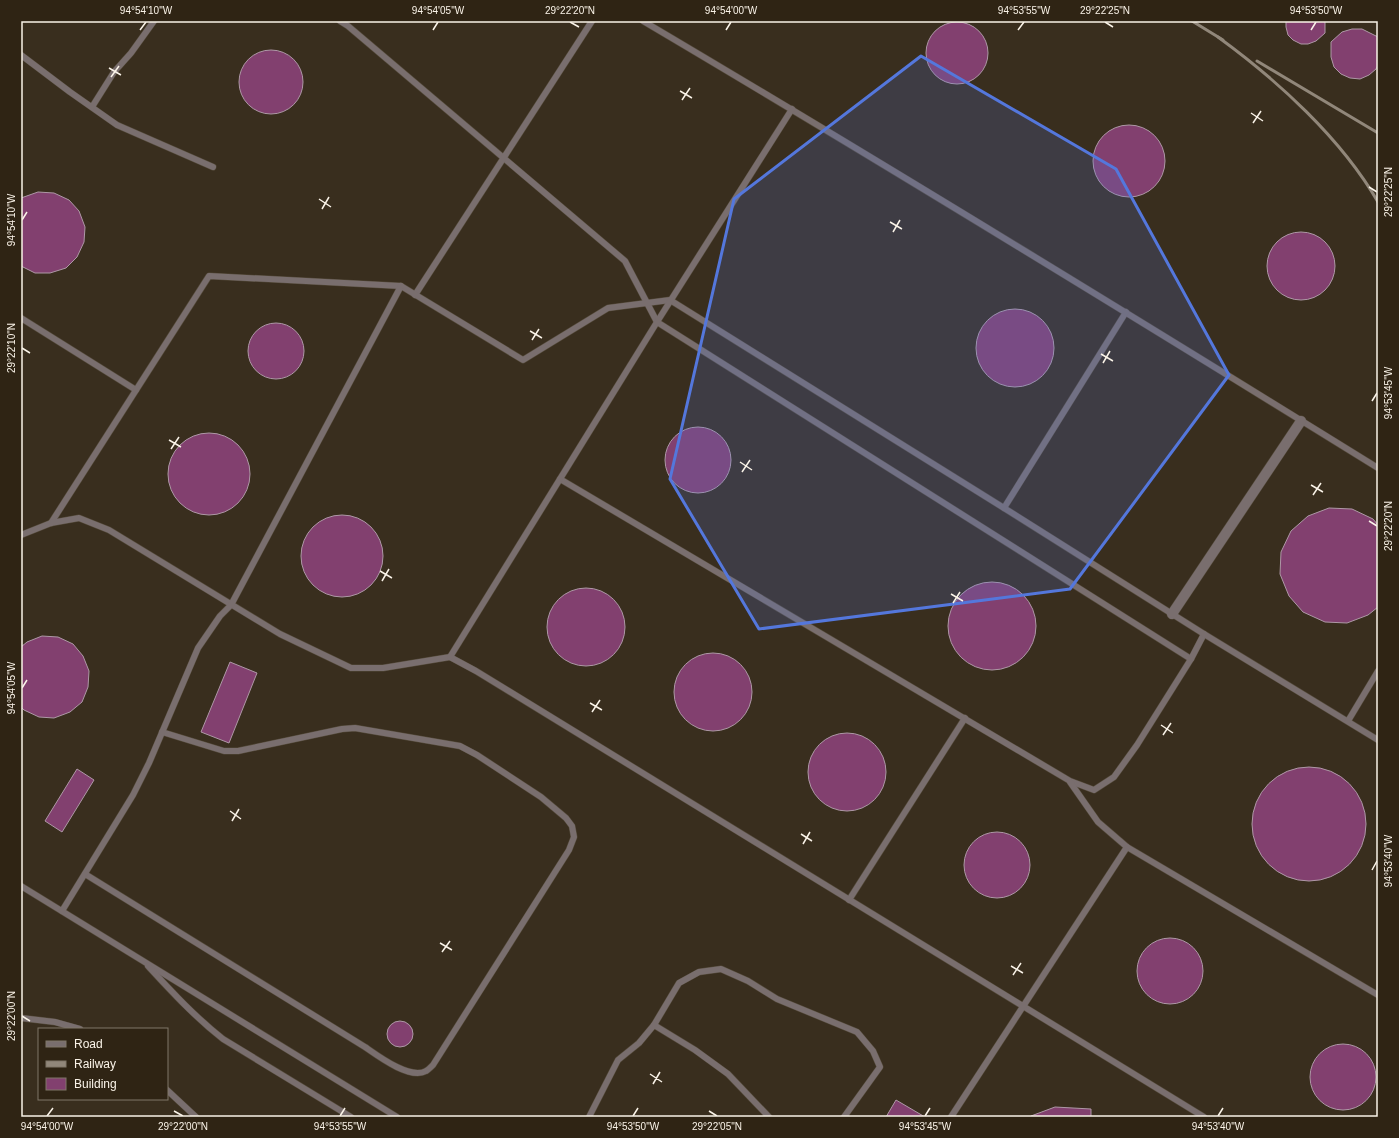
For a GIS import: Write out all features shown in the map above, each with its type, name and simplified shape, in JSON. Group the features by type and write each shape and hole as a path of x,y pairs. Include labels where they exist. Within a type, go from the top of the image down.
{"street":[{"path":"1172,614 1301,421"}],"lane":[{"path":"92,107 114,72 132,53 154,21"},
{"path":"340,21 348,26 625,261 656,322 1191,659"},
{"path":"416,295 592,21"},
{"path":"643,21 792,109 1126,312 1378,468"},
{"path":"21,55 117,125 212,167"},
{"path":"450,657 656,322 792,109"},
{"path":"51,523 209,276 401,286 523,360 608,308 670,300 1204,634 1378,740"},
{"path":"62,912 133,795 149,763 198,648 220,616 231,605 401,286"},
{"path":"1004,508 1126,312"},
{"path":"21,318 136,390"},
{"path":"560,479 965,718 1070,782 1094,790 1114,777 1137,745 1191,659 1204,634"},
{"path":"21,535 51,523 79,518 109,530 280,634 351,668 383,668 450,657 476,671 1204,1117"},
{"path":"1348,721 1378,670"},
{"path":"850,900 965,718"},
{"path":"85,874 400,1069 414,1074 425,1072 433,1065 569,850 574,837 572,826 566,818 542,797 477,755 460,746 355,728 342,729 238,751 224,751 162,732"},
{"path":"1070,782 1098,822 1127,847 1378,995"},
{"path":"951,1117 1127,847"},
{"path":"21,886 397,1117"},
{"path":"143,961 189,1010 223,1039 351,1117"},
{"path":"589,1117 618,1060 640,1043 654,1025 679,984 700,972 722,969 748,981 777,999 858,1032 873,1051 880,1067 844,1117"},
{"path":"21,1018 55,1022 76,1028"},
{"path":"654,1025 695,1050 728,1074 769,1117"},
{"path":"168,1091 196,1117"}],"highlighted area":[{"path":"921,56 1116,169 1229,375 1070,589 759,629 670,479 734,199"}],"building":[{"path":"1286,21 1325,21 1325,33 1316,41 1308,44 1301,44 1293,40 1288,35"},
{"path":"951,22 963,22 979,31 986,41 988,53 986,65 979,75 963,84 951,84 940,79 931,70 926,59 926,47 931,36 940,27"},
{"path":"1352,29 1362,29 1378,37 1378,65 1369,75 1360,79 1350,78 1341,74 1334,67 1331,57 1331,42 1342,32"},
{"path":"271,50 283,52 294,59 301,70 303,82 301,94 294,105 283,112 271,114 259,112 248,105 241,94 239,82 241,70 248,59 259,52"},
{"path":"1122,125 1136,125 1143,127 1155,135 1163,147 1165,161 1163,175 1155,187 1143,195 1136,197 1122,197 1115,195 1103,187 1095,175 1093,168 1093,154 1095,147 1103,135 1115,127"},
{"path":"38,192 54,193 69,200 79,211 85,227 84,242 77,257 66,268 50,273 35,273 21,266 21,198"},
{"path":"1301,232 1314,235 1325,242 1332,253 1335,266 1332,279 1325,290 1314,297 1301,300 1288,297 1277,290 1270,279 1267,266 1270,253 1277,242 1288,235"},
{"path":"1015,309 1030,312 1037,316 1047,326 1051,333 1054,348 1051,363 1047,370 1037,380 1030,384 1015,387 1000,384 993,380 983,370 979,363 976,348 979,333 983,326 993,316 1000,312"},
{"path":"276,323 291,328 299,336 304,351 299,366 291,374 276,379 261,374 253,366 248,351 253,336 261,328"},
{"path":"698,427 711,429 726,442 729,447 731,460 729,473 716,488 711,491 698,493 685,491 670,478 667,473 665,460 667,447 680,432 685,429"},
{"path":"209,433 225,436 238,445 247,458 250,474 247,490 238,503 225,512 209,515 193,512 180,503 171,490 168,474 171,458 180,445 193,436"},
{"path":"1329,508 1352,509 1373,519 1378,525 1378,607 1368,615 1347,623 1325,622 1303,612 1289,596 1280,574 1281,552 1291,531 1308,516"},
{"path":"342,515 358,518 371,527 380,540 383,556 380,572 371,585 358,594 342,597 326,594 313,585 304,572 301,556 304,540 313,527 326,518"},
{"path":"992,582 1009,586 1023,595 1032,609 1036,626 1032,643 1023,657 1009,666 992,670 975,666 961,657 952,643 948,626 952,609 961,595 975,586"},
{"path":"586,588 601,591 613,600 622,612 625,627 622,642 613,654 601,663 586,666 571,663 559,654 550,642 547,627 550,612 559,600 571,591"},
{"path":"42,636 58,637 73,644 83,656 89,671 88,687 82,702 70,712 54,718 39,717 21,707 21,647 27,642"},
{"path":"713,653 728,656 740,665 749,677 752,692 749,707 740,719 728,728 713,731 698,728 686,719 677,707 674,692 677,677 686,665 698,656"},
{"path":"230,662 257,673 229,743 201,732"},
{"path":"847,733 862,736 874,745 883,757 886,772 883,787 874,799 862,808 847,811 832,808 820,799 811,787 808,772 811,757 820,745 832,736"},
{"path":"1309,767 1331,771 1350,783 1362,802 1366,824 1362,846 1350,865 1331,877 1309,881 1287,877 1268,865 1256,846 1252,824 1256,802 1268,783 1287,771"},
{"path":"77,769 94,780 62,832 45,821"},
{"path":"997,832 1010,834 1025,847 1028,852 1030,865 1028,878 1015,893 1010,896 997,898 984,896 969,883 966,878 964,865 966,852 979,837 984,834"},
{"path":"1170,938 1183,940 1198,953 1201,958 1203,971 1201,984 1188,999 1183,1002 1170,1004 1157,1002 1142,989 1139,984 1137,971 1139,958 1152,943 1157,940"},
{"path":"400,1021 409,1025 413,1034 409,1043 400,1047 391,1043 387,1034 391,1025"},
{"path":"1343,1044 1356,1046 1371,1059 1374,1064 1376,1077 1374,1090 1361,1105 1356,1108 1343,1110 1330,1108 1315,1095 1312,1090 1310,1077 1312,1064 1325,1049 1330,1046"},
{"path":"896,1100 925,1117 886,1117"},
{"path":"1055,1107 1091,1109 1091,1117 1031,1117"}],"railway":[{"path":"1192,21 1223,40"},
{"path":"1218,37 1285,91 1327,133 1346,155 1378,202"},
{"path":"1257,61 1378,133"}]}
